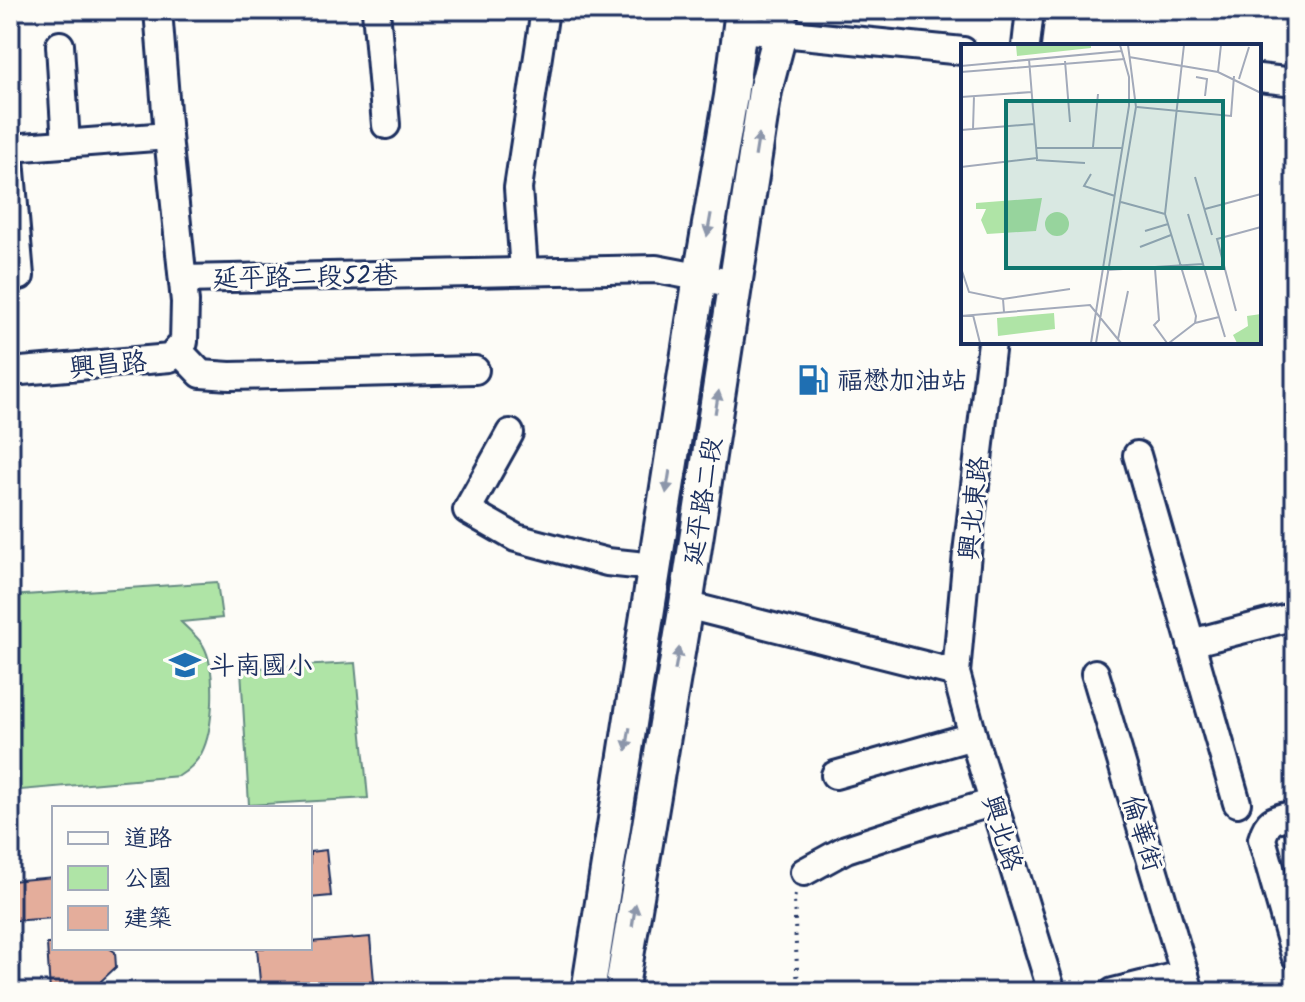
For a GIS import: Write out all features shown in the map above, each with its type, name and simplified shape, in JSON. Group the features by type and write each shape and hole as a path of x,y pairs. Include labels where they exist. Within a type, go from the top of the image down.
{"main road":[{"name":"延平路二段","path":"588,992 742,20"},
{"name":"延平路二段","path":"621,992 686,605 765,91 780,22"},
{"path":"621,786 654,793"}],"street":[{"name":"延平路二段52巷","path":"158,10 183,279 656,269 735,284"},
{"path":"376,10 386,125"},
{"path":"524,271 518,188 545,10"},
{"path":"1026,44 1030,10"},
{"path":"742,20 780,22 961,51"},
{"path":"60,45 66,144"},
{"path":"1261,78 1295,82"},
{"path":"10,148 168,136"},
{"path":"10,159 20,276"},
{"name":"興昌路","path":"10,372 170,358 184,342 183,279"},
{"name":"興北東路","path":"956,673 992,344"},
{"path":"178,350 201,374 230,376 475,370"},
{"path":"510,433 467,510 516,538 607,562 655,567"},
{"path":"1137,455 1237,803"},
{"path":"686,605 956,673"},
{"path":"1191,643 1295,616"},
{"name":"興北路","path":"956,673 1052,992"},
{"name":"倫華街","path":"1095,673 1188,983"},
{"path":"835,775 973,736"},
{"path":"804,872 846,849 994,802"},
{"path":"1295,814 1275,819 1265,827 1262,839 1295,955"},
{"path":"1113,992 1188,983"}],"path":[{"path":"798,992 794,899 804,872"}],"green space":[{"path":"217,582 222,618 181,622 203,645 212,684 209,730 201,754 192,766 179,776 10,791 10,596"},
{"path":"355,663 368,798 249,805 241,669"}],"building":[{"path":"1295,829 1295,873 1284,832"},
{"path":"326,850 331,896 312,898 312,852"},
{"path":"52,877 52,918 10,921 10,881"},
{"path":"370,937 375,992 261,992 257,950 312,950 312,942"},
{"path":"47,944 52,944 52,950 115,952 116,967 101,981 103,992 50,992"}],"place":[{"name":"福懋加油站","path":"813,380"},
{"name":"斗南國小","path":"185,665"}]}
